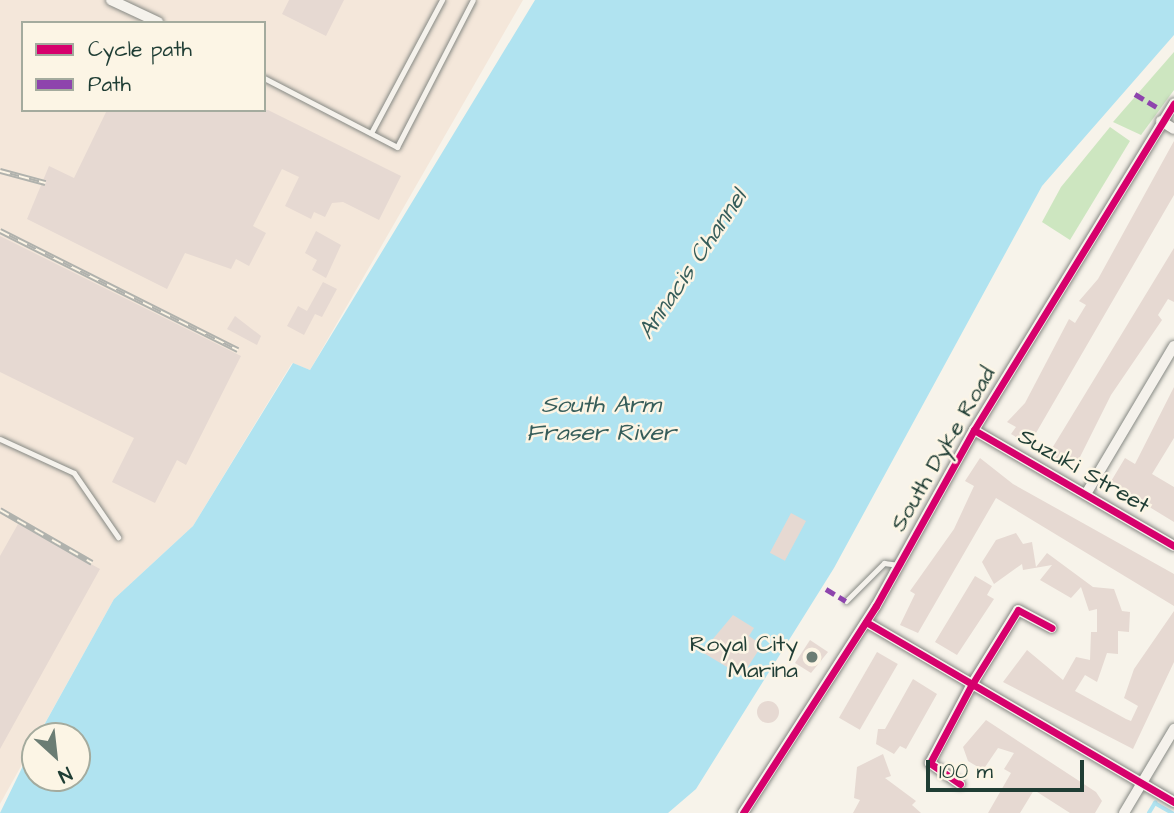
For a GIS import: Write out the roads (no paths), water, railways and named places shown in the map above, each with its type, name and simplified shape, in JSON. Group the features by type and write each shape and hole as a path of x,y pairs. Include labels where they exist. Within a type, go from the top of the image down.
{"street":[{"path":"111,0 155,21"},
{"name":"South Dyke Road","path":"743,813 866,622 974,430 1174,103"},
{"path":"1161,121 1174,129"},
{"path":"1086,494 1174,346"},
{"name":"Suzuki Street","path":"974,430 1174,546"},
{"path":"960,784 930,763 971,686 1018,610 1052,628"},
{"path":"866,622 971,686 1174,802"},
{"path":"1124,813 1174,729"}],"lane":[{"path":"371,133 442,0"},
{"path":"266,79 397,147 473,0"},
{"path":"0,439 74,473 118,537"},
{"path":"846,601 884,563 899,565"}],"water":[{"name":"South Arm Fraser River","path":"535,0 1174,0 1174,35 1042,186 834,568 696,789 668,813 0,813 21,770 21,792 91,792 91,722 46,722 114,599 193,526 293,363 310,370"}],"waterway":[{"path":"1149,813 1155,803 1172,813"}],"railway":[{"path":"0,171 45,183"},
{"path":"0,231 238,350"},
{"path":"0,510 92,563"}],"place":[{"name":"Royal City Marina","path":"812,657"}],"water label":[{"name":"Annacis Channel","path":"693,265"}]}
